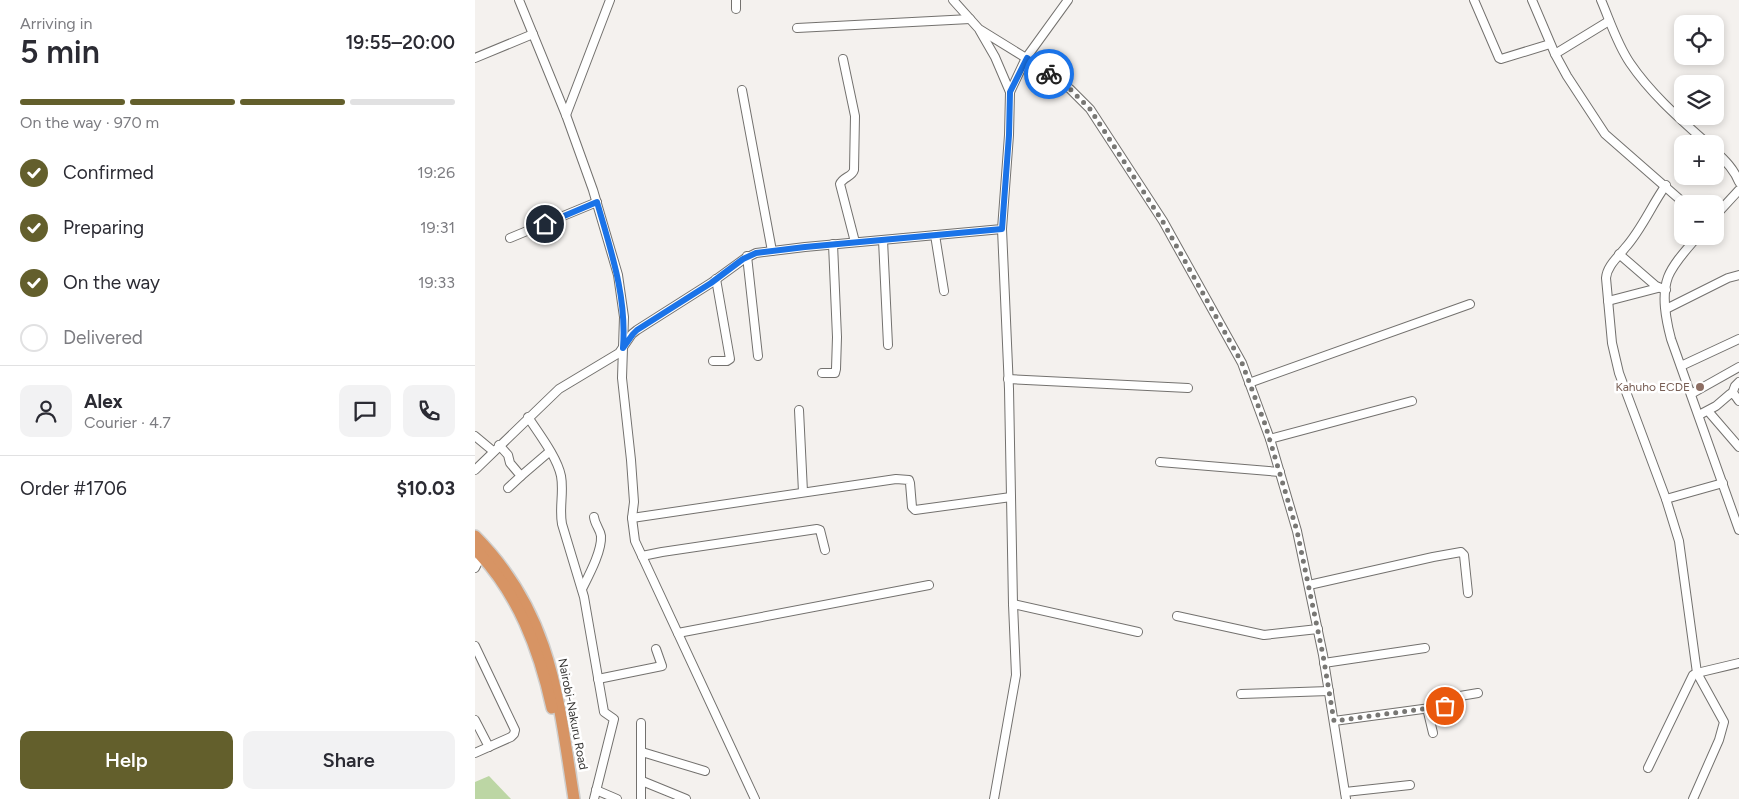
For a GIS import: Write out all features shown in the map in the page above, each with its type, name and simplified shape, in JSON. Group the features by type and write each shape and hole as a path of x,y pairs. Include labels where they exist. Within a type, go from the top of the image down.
{"highway":[{"name":"Nairobi-Nakuru Road","path":"475,536 505,570 537,626 549,659 557,692 574,799"},
{"path":"475,548 490,565 520,613 532,638 544,674 554,718 566,799"}],"street":[{"path":"519,0 566,115 597,202 621,290 624,329 622,378 634,502 633,534 755,799"},
{"path":"566,115 610,0"},
{"path":"736,0 736,9"},
{"path":"953,0 979,29 998,64 1010,92 1009,144 1002,229 1016,675 994,799"},
{"path":"1010,92 1027,58 1068,0"},
{"path":"1474,0 1499,58 1551,44"},
{"path":"1532,0 1555,54 1605,134 1676,195"},
{"path":"1601,0 1619,43 1637,72 1666,106 1698,135"},
{"path":"797,28 971,19"},
{"path":"1555,54 1609,21"},
{"path":"979,29 1027,58 1070,89 1090,109 1163,222 1242,363 1270,440 1297,531 1309,585 1346,796 1410,785"},
{"path":"475,58 533,34"},
{"path":"843,59 855,116 854,170 853,174 842,180 840,184 855,242"},
{"path":"742,90 772,251"},
{"path":"1724,159 1730,165 1739,182"},
{"path":"1666,186 1656,199 1642,226 1619,254 1606,274 1614,355 1666,499 1679,541 1697,673 1723,719 1719,740 1693,799"},
{"path":"1724,206 1739,190"},
{"path":"509,238 597,202"},
{"path":"475,470 559,389 619,353 637,330 716,279 747,256 756,253 833,244 1002,229"},
{"path":"935,236 944,292"},
{"path":"883,240 888,345"},
{"path":"822,374 832,374 836,369 837,337 833,244"},
{"path":"1608,301 1662,289 1691,245"},
{"path":"1619,254 1662,289 1671,339 1739,530"},
{"path":"747,256 758,356"},
{"path":"1666,309 1728,278 1739,275"},
{"path":"713,361 727,361 729,359 716,279"},
{"path":"1249,382 1470,304"},
{"path":"1681,366 1739,339"},
{"path":"1691,394 1739,367"},
{"path":"1008,379 1188,388"},
{"path":"1699,415 1732,394 1739,382"},
{"path":"1732,394 1739,401"},
{"path":"1270,440 1412,401"},
{"path":"799,410 803,492"},
{"path":"1708,411 1739,447"},
{"path":"528,417 561,476 560,515 582,589 605,712 613,717 614,723 594,799"},
{"path":"475,436 493,451"},
{"path":"499,445 508,455 510,463 521,476"},
{"path":"508,488 549,452"},
{"path":"1160,462 1280,472"},
{"path":"632,518 906,478 911,482 912,507 915,510 1011,497"},
{"path":"1666,499 1723,483"},
{"path":"582,589 593,566 601,538 594,518"},
{"path":"642,556 817,529 820,530 822,535 825,550"},
{"path":"1309,585 1461,552 1464,555 1468,593"},
{"path":"476,562 490,565"},
{"path":"678,633 929,585"},
{"path":"1013,604 1138,632"},
{"path":"1177,616 1263,635 1317,629"},
{"path":"475,646 515,730 511,737 475,754"},
{"path":"1324,663 1425,648"},
{"path":"598,678 662,666 656,649"},
{"path":"1648,768 1690,679 1697,673 1739,663"},
{"path":"1241,694 1329,691"},
{"path":"1334,721 1445,706 1460,696 1478,694"},
{"path":"1427,708 1433,733"},
{"path":"475,720 489,747"},
{"path":"641,723 641,799"},
{"path":"642,752 705,771"},
{"path":"642,781 686,799"},
{"path":"597,790 617,799"}],"green space":[{"path":"489,776 511,799 475,799 475,782"}],"way so far":[{"path":"1049,74 1070,89 1090,109 1163,222 1242,363 1265,424 1297,531 1323,655 1334,721 1445,706"}],"place":[{"name":"Kahuho ECDE","path":"1700,387"}],"route":[{"path":"545,224 597,202 621,290 624,329 623,348 637,330 711,283 743,259 756,253 1002,229 1009,135 1010,92 1027,58 1049,74"}]}
